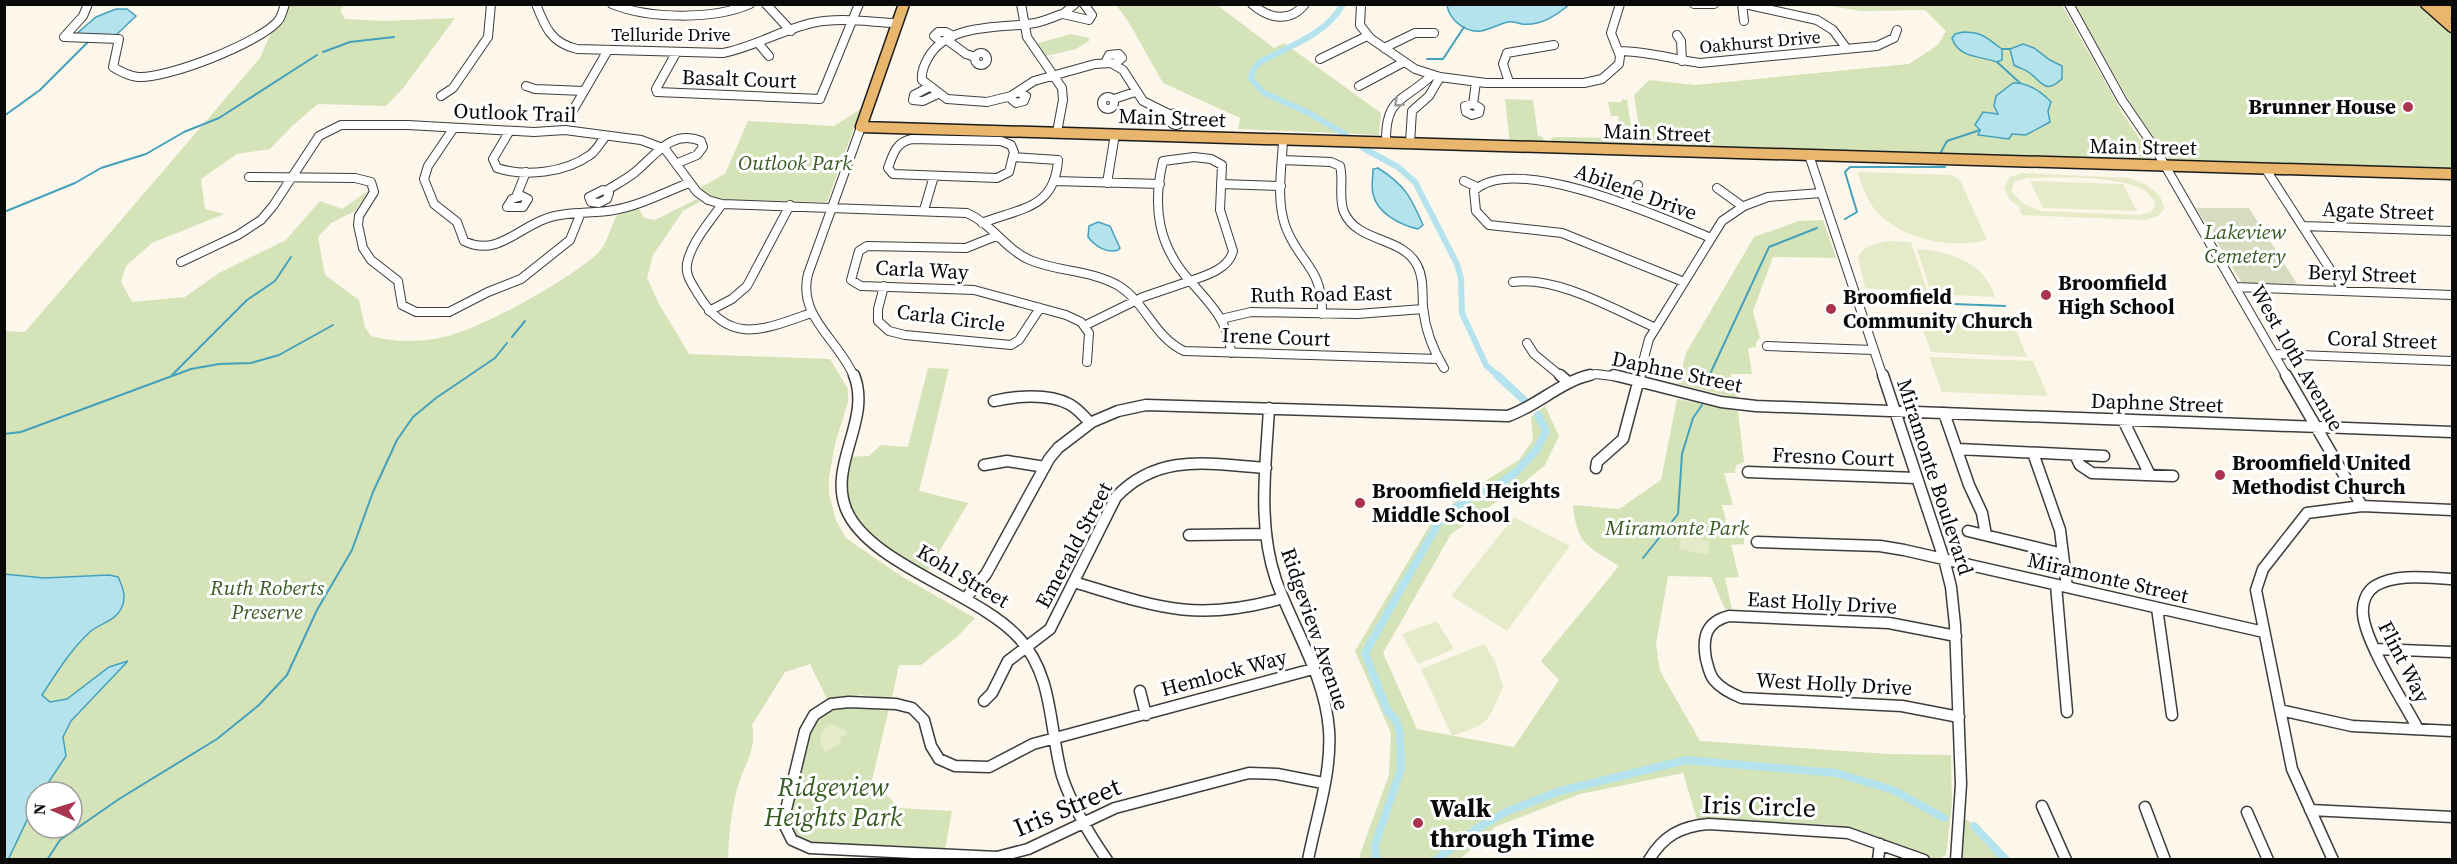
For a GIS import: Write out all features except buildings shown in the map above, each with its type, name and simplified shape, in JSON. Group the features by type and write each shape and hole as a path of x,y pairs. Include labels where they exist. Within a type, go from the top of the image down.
{"main road":[{"path":"861,127 904,4"},
{"path":"2426,4 2452,27"},
{"path":"2440,4 2452,14"},
{"name":"Main Street","path":"861,127 2452,174"}],"street":[{"path":"88,4 83,16 64,37 119,39 113,67 118,71 140,76 189,68 250,42 279,21 285,4"},
{"path":"441,96 453,88 488,37 490,28 487,16 491,4"},
{"name":"Telluride Drive","path":"536,4 549,36 555,43 570,48 723,53 759,44 791,30 821,22 897,23"},
{"path":"612,4 629,10 715,14 730,12 750,4"},
{"path":"766,4 791,30"},
{"path":"852,22 859,4"},
{"path":"1021,4 1030,44 1055,75 1063,92 1057,132"},
{"path":"1075,4 1062,14 1044,21 970,31 947,40 929,51 922,72 922,80 938,94 960,101 987,102 1009,97 1016,103 1024,101 1026,96 1018,92 1029,82 1105,63 1114,64 1123,70 1135,92 1148,105 1171,115"},
{"path":"1062,14 1089,20 1092,15 1084,4"},
{"path":"1252,4 1266,15 1278,18 1294,15 1305,4"},
{"path":"1361,4 1360,25 1367,36 1404,62 1436,76 1476,82 1581,84 1598,81 1618,64 1619,51 1610,32 1620,4"},
{"path":"1694,4 1714,4"},
{"path":"1744,21 1744,4 1822,22 1833,30 1847,49"},
{"name":"West 10th Avenue","path":"2068,4 2122,100 2165,165 2362,506"},
{"name":"Basalt Court","path":"676,53 654,93 822,100 852,22"},
{"name":"Oakhurst Drive","path":"1619,51 1643,51 1682,62 1700,63 1885,44 1896,36 1897,30"},
{"path":"1384,48 1414,33 1434,33"},
{"path":"1677,35 1681,41 1682,62"},
{"path":"1320,59 1367,36"},
{"path":"947,40 966,54 975,57"},
{"path":"759,44 769,56"},
{"path":"1509,82 1503,60 1507,53 1554,45"},
{"path":"572,112 608,50"},
{"path":"1105,63 1109,55 1119,54 1121,59 1114,64"},
{"path":"1359,86 1404,62"},
{"path":"1386,143 1386,120 1390,111 1399,100 1436,76"},
{"path":"1410,143 1412,111 1429,96 1436,76"},
{"path":"1473,104 1476,82"},
{"path":"526,86 535,89 584,91"},
{"path":"929,87 914,95 913,100 923,101 938,94"},
{"path":"1114,99 1135,92"},
{"name":"Outlook Trail","path":"181,262 254,225 268,213 319,136 326,131 346,125 402,127 407,130 421,128 509,132 565,130 640,140 662,147"},
{"path":"722,204 690,255 687,268 691,282 709,311 722,323 750,328 776,326 811,313 806,298 806,282 861,127"},
{"path":"453,129 428,166 424,179 434,204 457,222 464,241 479,247 492,246 506,241 541,220 617,210 689,183"},
{"path":"509,132 494,155 493,163 502,170 526,172 578,162 592,153 605,137"},
{"path":"1107,183 1115,134"},
{"path":"606,191 636,175 647,159 662,147 683,137 692,137 701,141 703,147 700,153 678,164"},
{"path":"912,139 1001,141 1013,148 1013,157 1010,172 1002,177 897,175 890,172 888,168 894,148 905,140 912,139"},
{"path":"1283,140 1281,204 1284,223 1317,280 1322,296 1322,314"},
{"path":"662,147 678,164 689,183 702,197 722,204 924,210 967,213 982,222 1042,200 1051,193 1058,163 1055,159 1013,157"},
{"name":"Miramonte Boulevard","path":"1809,155 1944,559 1953,603 1956,636 1961,784 1956,860"},
{"path":"1087,362 1089,336 1084,326 1135,301 1190,280 1224,267 1233,257 1233,250 1220,214 1222,165 1212,158 1174,157 1162,163 1157,217 1161,234 1169,253 1190,280 1211,303 1221,319 1231,339 1231,353"},
{"path":"1282,160 1331,162 1340,166 1342,207 1345,216 1360,231 1400,247 1414,259 1420,273 1423,309 1438,359 1444,368"},
{"path":"2265,168 2344,291"},
{"path":"516,197 526,172"},
{"path":"924,210 934,176"},
{"path":"249,177 362,178 372,183 374,192 359,216 358,225 363,248 371,260 398,281 402,305 416,312 449,312 488,292 521,279 570,240 580,215"},
{"name":"Abilene Drive","path":"1477,187 1487,181 1497,180 1548,182 1585,190 1711,238"},
{"path":"1055,181 1160,184"},
{"path":"1464,181 1477,187 1473,197 1475,212 1482,221 1489,225 1562,233 1684,282"},
{"path":"1221,184 1281,186"},
{"path":"1625,204 1638,185"},
{"path":"1717,188 1742,206"},
{"path":"1596,468 1597,462 1623,439 1646,347 1722,221 1742,206 1775,195 1821,193"},
{"path":"709,311 732,299 747,286 790,205"},
{"name":"Irene Court","path":"982,222 1010,249 1028,259 1106,280 1125,291 1171,345 1190,352 1438,359"},
{"name":"Agate Street","path":"2303,226 2452,231"},
{"name":"Carla Way","path":"996,236 966,248 874,245 864,247 859,251 851,280 857,285 974,290 1066,315 1084,326"},
{"path":"1514,282 1526,280 1544,282 1656,328"},
{"name":"Carla Circle","path":"884,286 878,309 878,321 889,331 904,335 1011,345 1019,340 1040,308"},
{"name":"Beryl Street","path":"2235,287 2452,295"},
{"name":"Ruth Road East","path":"1221,319 1251,312 1357,314 1423,309"},
{"name":"Kohl Street","path":"811,313 850,368 858,391 858,409 841,476 843,499 852,523 875,545 1003,622 1026,647 1038,663 1049,694 1054,739 1065,785 1082,822 1107,860"},
{"path":"1527,343 1534,354 1568,382"},
{"path":"1767,346 1873,350"},
{"name":"Coral Street","path":"2274,354 2452,360"},
{"name":"Daphne Street","path":"965,599 986,574 1044,467 1061,444 1090,423 1119,411 1146,405 1508,416 1525,410 1580,376 1596,374 1638,381 1706,399 1741,405 2452,432"},
{"path":"994,401 1011,398 1056,400 1071,406 1090,423"},
{"name":"Ridgeview Avenue","path":"1269,408 1265,534 1269,557 1313,669 1325,704 1329,732 1323,783 1308,860"},
{"path":"1944,413 1969,485 1982,513 1986,535"},
{"path":"2123,420 2150,475"},
{"path":"1958,449 2104,456"},
{"path":"2033,453 2060,530 2063,554 2061,586 2067,712"},
{"path":"2075,455 2080,465 2092,473 2173,476"},
{"path":"984,465 1008,462 1044,467"},
{"name":"Emerald Street","path":"984,701 992,694 1003,666 1050,629 1116,497 1127,484 1140,475 1170,465 1266,468"},
{"name":"Fresno Court","path":"1748,472 1916,478"},
{"path":"2333,860 2292,769 2256,590 2258,579 2301,517 2312,512 2362,506 2452,510"},
{"path":"1968,531 2063,554"},
{"path":"1189,535 1265,534"},
{"name":"Miramonte Street","path":"1757,542 1880,546 2264,632"},
{"name":"Flint Way","path":"2418,729 2363,624 2362,611 2365,598 2373,587 2397,578 2452,579"},
{"path":"1074,582 1156,606 1189,611 1236,609 1284,598"},
{"path":"2157,608 2172,716"},
{"name":"East Holly Drive","path":"1703,645 1704,635 1710,625 1729,616 1889,623 1956,636"},
{"name":"West Holly Drive","path":"1703,645 1708,668 1713,678 1726,691 1742,698 1902,706 1959,717"},
{"path":"2375,649 2452,652"},
{"name":"Hemlock Way","path":"790,839 785,831 782,815 805,731 814,715 827,706 849,702 896,704 912,708 924,720 935,754 944,762 955,766 994,765 1033,744 1313,669"},
{"name":"Hemlock Way","path":"1140,691 1146,715"},
{"path":"2280,710 2352,726 2452,731"},
{"name":"Iris Street","path":"790,839 800,846 810,848 970,858 997,857 1020,853 1036,847 1082,822 1115,808 1249,773 1277,774 1323,783"},
{"path":"2042,806 2066,860"},
{"path":"2145,807 2165,860"},
{"path":"2310,810 2452,817"},
{"path":"2247,812 2268,860"},
{"name":"Iris Circle","path":"1649,860 1654,850 1668,835 1694,825 1825,830 1848,833 1924,860"},
{"path":"1878,860 1880,844"}],"green space":[{"name":"Ruth Roberts Preserve","path":"287,5 345,5 340,10 345,19 385,21 455,18 404,87 386,106 318,104 270,149 237,154 201,179 205,209 224,214 152,243 126,266 121,282 132,302 185,297 219,273 286,240 320,201 342,209 368,191 355,211 331,223 318,237 325,275 359,300 365,327 371,336 398,341 435,339 460,332 502,314 568,276 598,253 616,216 638,207 644,218 655,220 697,199 701,201 683,211 653,255 647,278 659,304 689,354 830,359 848,389 848,402 835,444 829,477 829,494 836,520 846,538 901,576 975,618 957,637 921,665 899,665 892,698 859,695 827,699 810,664 785,672 752,725 753,742 733,806 728,859 5,860 5,331 25,332 260,58 274,26"},
{"path":"1116,5 1217,5 1274,48 1284,43 1381,113 1379,135 1238,129 1240,118 1163,83 1128,21"},
{"path":"1824,5 2062,5 2123,114 2152,157 2150,161 1642,146 1634,95 1649,80 1695,85 1909,64 1938,45 1946,31 1925,10 1861,11"},
{"path":"2075,5 2421,5 2452,33 2452,170 2169,160 2131,104"},
{"path":"1071,34 1089,38 1089,41 1076,49 1046,56 1035,44"},
{"path":"1505,99 1533,100 1538,136 1543,137 1544,144 1510,143"},
{"path":"1622,99 1627,100 1632,132 1620,135 1615,128 1619,125 1618,116 1611,116 1608,102 1622,102"},
{"name":"Outlook Park","path":"861,109 827,202 723,200 703,193 701,187 725,174 748,121 834,126"},
{"path":"1554,137 1630,138 1634,146 1552,144 1551,139"},
{"path":"1857,172 1951,175 1960,180 1987,240 1973,243 1944,243 1914,236 1901,230 1874,209"},
{"path":"2021,173 2129,178 2146,185 2156,193 2164,209 2158,216 2144,220 2022,215 2019,209 2021,208 2010,200 2004,187 2010,177","holes":["2027,178 2079,178 2120,182 2138,187 2150,195 2155,206 2150,212 2140,215 2041,211 2024,204 2012,192 2014,182"]},
{"path":"2030,181 2123,184 2137,211 2043,208"},
{"name":"Lakeview Cemetery","path":"2196,208 2249,208 2297,284 2242,283"},
{"path":"1823,220 1836,258 1773,257 1753,311 1760,338 1756,342 1756,347 1748,348 1752,374 1731,374 1737,398 1678,384 1686,353 1754,237 1799,221"},
{"path":"1890,241 1911,242 1927,290 1924,292 1865,288 1858,257 1867,247"},
{"path":"1917,249 1941,252 1974,267 1990,285 1995,297 1935,294 1930,290"},
{"path":"1917,313 2011,317 2027,357 1931,352"},
{"path":"1929,357 2033,361 2048,396 1942,392"},
{"path":"928,368 949,369 919,491 968,503 925,576 875,545 845,505 845,457 869,456 881,445 908,447"},
{"name":"Miramonte Park","path":"1677,399 1738,411 1744,462 1736,465 1735,473 1724,473 1733,505 1722,505 1727,525 1744,535 1744,544 1731,545 1739,577 1725,578 1732,609 1725,609 1711,577 1668,576 1656,644 1660,671 1700,741 1888,754 1951,755 1952,803 1946,855 1938,859 1933,858 1857,830 1835,825 1697,819 1683,773 1580,794 1495,827 1460,859 1365,859 1359,857 1389,775 1391,733 1355,651 1431,523 1464,494 1519,460 1533,440 1531,417 1545,406 1559,436 1545,465 1451,534 1383,653 1417,729 1514,747 1559,680 1541,661 1619,566 1592,549 1581,537 1573,505 1619,509 1661,480"},
{"path":"1514,517 1570,546 1507,631 1451,596"},
{"path":"1681,535 1710,541 1708,555 1679,549"},
{"path":"1437,621 1454,649 1418,664 1402,634"},
{"path":"1484,644 1495,661 1503,687 1486,720 1474,728 1452,736 1421,669"},
{"name":"Ridgeview Heights Park","path":"831,704 890,704 872,780 899,808 952,811 944,855 793,842 785,831 805,731"},
{"path":"831,723 847,731 846,735 841,737 840,744 825,752 820,736"},
{"path":"1960,816 1987,835 2010,859 1956,860"}],"water":[{"path":"1447,4 1569,5 1542,22 1522,24 1508,22 1475,31 1459,24 1448,11"},
{"path":"116,9 127,9 136,16 115,36 74,36 96,17"},
{"path":"1963,32 1980,34 2002,49 2002,60 1997,62 1964,53 1955,45 1952,38 1955,34"},
{"path":"2023,44 2034,48 2062,66 2062,79 2052,86 2045,86 2014,65 2010,49"},
{"path":"2013,83 2034,88 2051,102 2048,111 2050,122 2026,135 2012,134 2009,139 1978,135 1980,130 1975,125 1983,112 1998,114 1994,106 1996,96"},
{"path":"1378,168 1395,180 1411,199 1423,225 1418,229 1404,225 1390,217 1375,201 1372,188 1373,169"},
{"path":"1098,222 1110,226 1120,248 1118,250 1110,251 1102,248 1088,237 1089,226"},
{"path":"4,574 44,578 109,575 118,577 124,593 121,609 112,619 91,631 84,638 42,695 50,702 67,699 109,667 128,661 71,721 63,737 66,756 50,780 24,780 24,826 8,860 4,859"}],"waterway":[{"path":"1343,4 1336,15 1317,32 1260,62 1253,70 1251,79 1264,93 1307,112 1345,134"},
{"path":"1427,59 1443,59 1464,27"},
{"path":"323,52 350,42 394,37"},
{"path":"4,116 40,90 89,41"},
{"path":"2002,49 2010,49"},
{"path":"4,212 75,183 101,168 146,154 184,132 219,118 317,55"},
{"path":"1997,62 2020,83"},
{"path":"1941,152 1947,141 1980,130"},
{"path":"1363,148 1398,167 1415,182 1457,264 1461,278 1462,313 1486,365 1499,377"},
{"path":"1845,219 1857,212 1845,172 1850,167 1945,167"},
{"path":"1704,387 1769,247 1817,228"},
{"path":"172,375 247,300 275,281 291,257"},
{"path":"1876,301 2005,306"},
{"path":"512,337 525,321"},
{"path":"4,434 21,432 191,369 219,364 251,363 279,355 333,325"},
{"path":"47,860 60,840 119,799 217,739 259,705 287,675 317,610 352,550 373,492 397,440 413,417 436,398 495,358 507,343"},
{"path":"1497,375 1524,400"},
{"path":"1643,558 1678,514 1682,454 1693,418 1702,405"},
{"path":"1376,860 1375,845 1401,769 1400,734 1396,720 1387,710 1365,653 1440,520 1472,496 1501,483 1517,471 1537,449 1546,431 1538,415"},
{"path":"1436,860 1476,829 1508,811 1560,791 1686,760 1836,773 1893,790 1944,818"},
{"path":"1974,826 2006,860"}],"place":[{"name":"Brunner House","path":"2408,107"},
{"name":"Broomfield High School","path":"2046,295"},
{"name":"Broomfield Community Church","path":"1831,309"},
{"name":"Broomfield United Methodist Church","path":"2220,475"},
{"name":"Broomfield Heights Middle School","path":"1360,503"},
{"name":"Walk through Time","path":"1418,823"}]}
